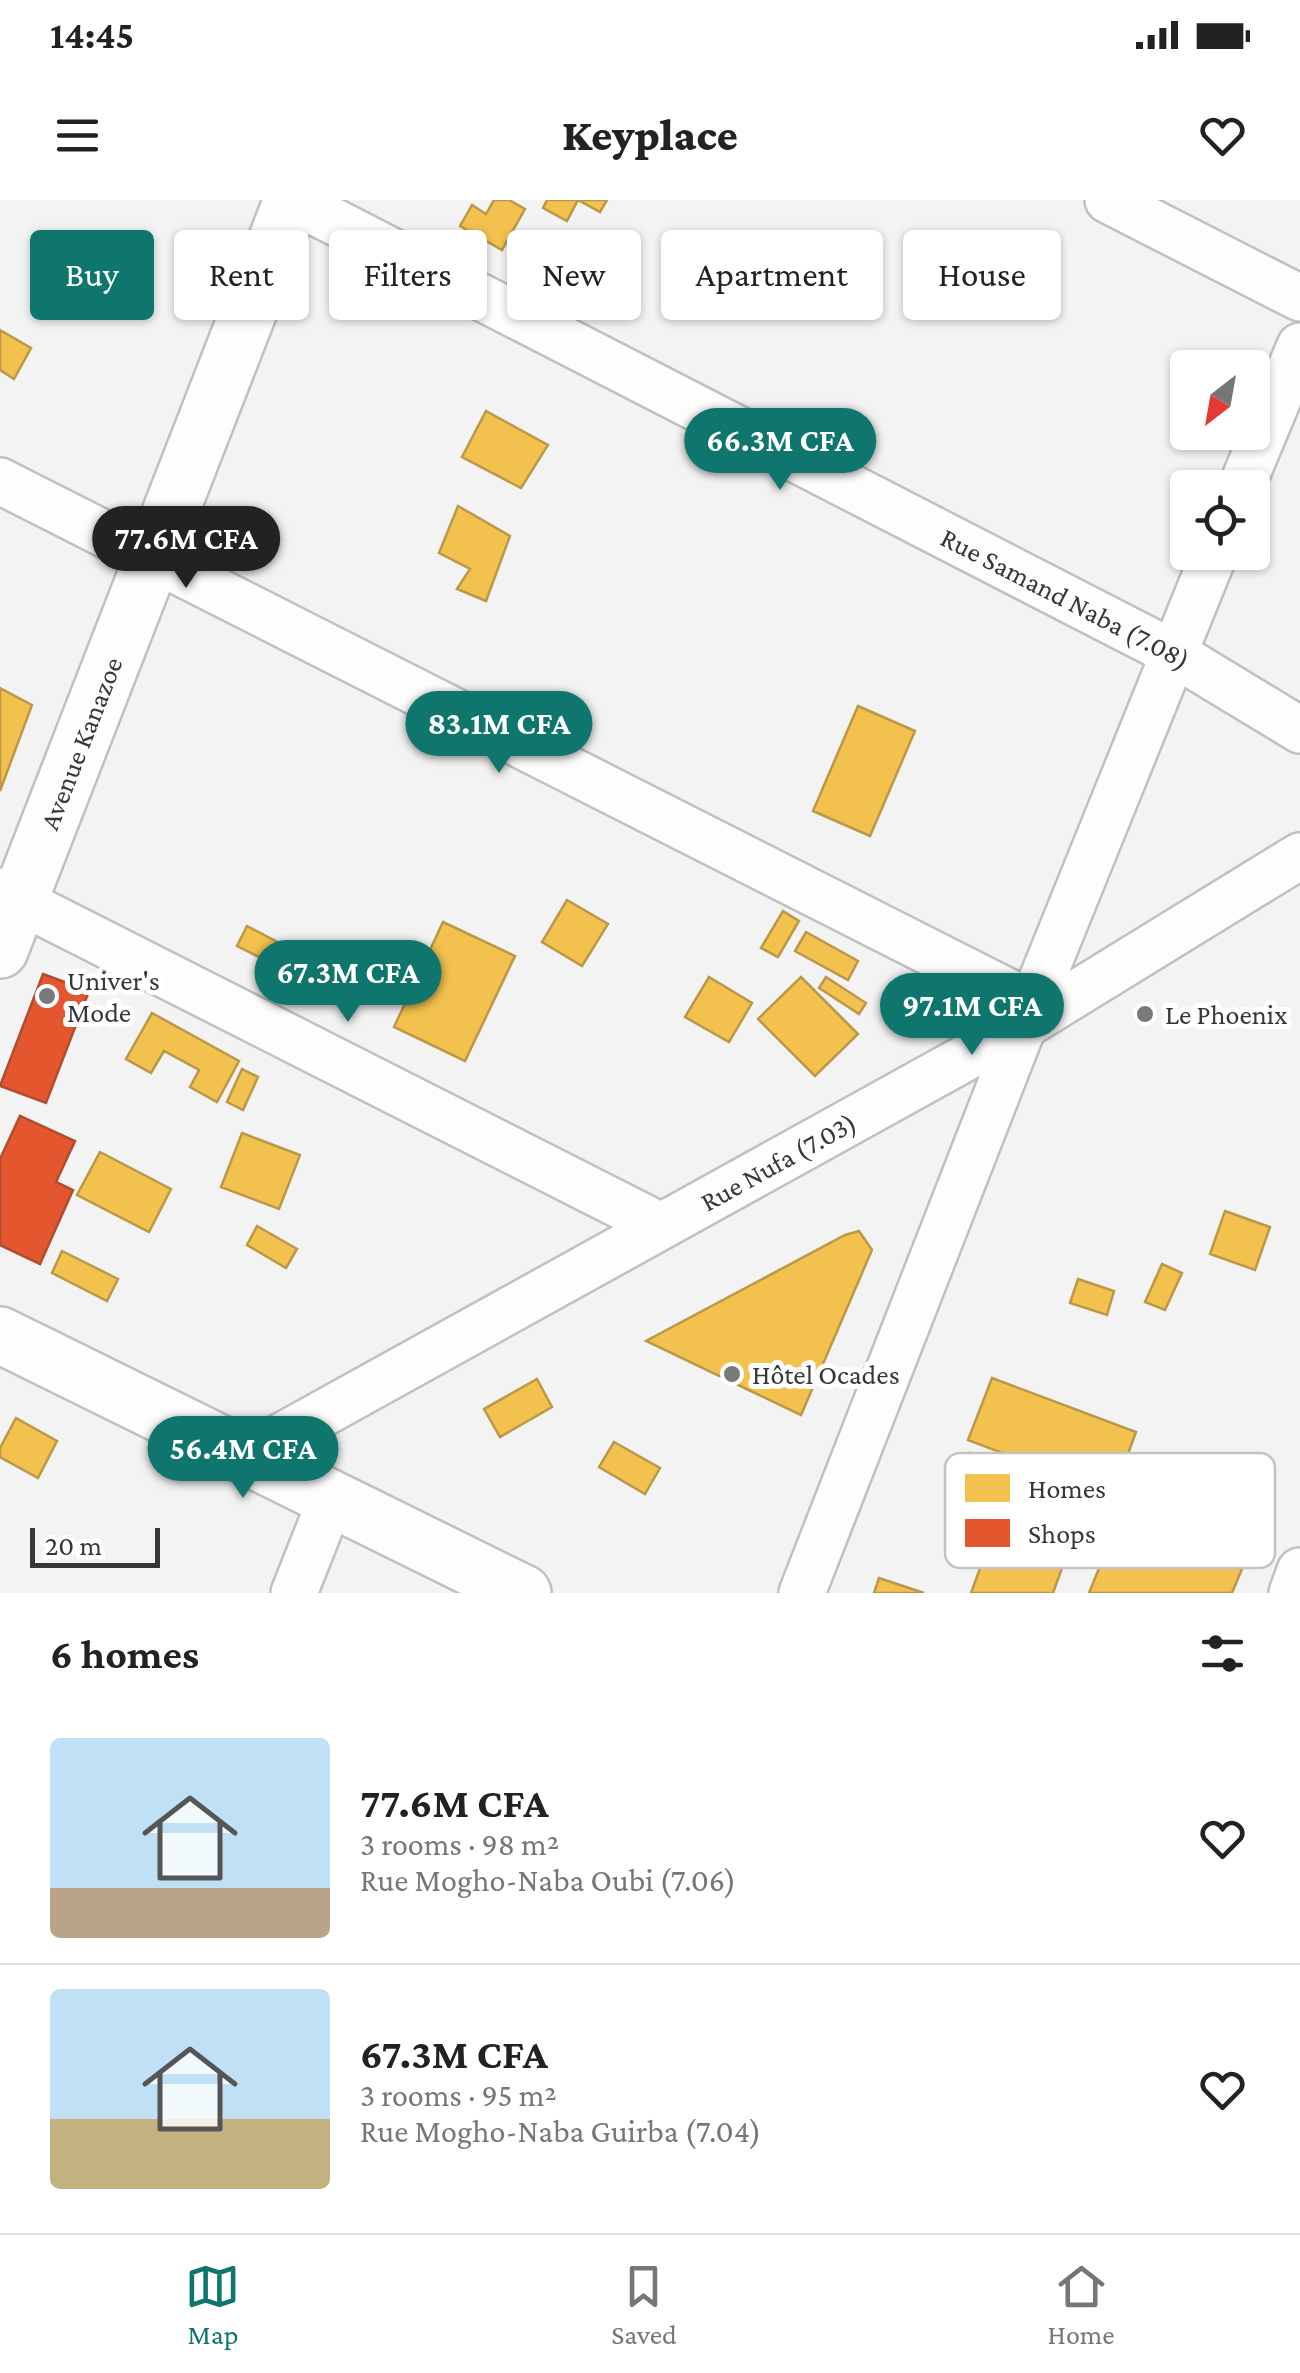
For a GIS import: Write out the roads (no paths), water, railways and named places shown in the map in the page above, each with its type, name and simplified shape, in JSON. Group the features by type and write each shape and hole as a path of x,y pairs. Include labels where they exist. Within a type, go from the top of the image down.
{"street":[{"name":"Avenue Kanazoe","path":"6,914 153,559 292,200"},
{"name":"Rue Samand Naba (7.08)","path":"292,200 1173,653 1300,730"},
{"path":"1108,200 1300,298"},
{"path":"1249,470 1300,346"},
{"path":"0,482 1029,1014"},
{"path":"802,1593 1207,570"},
{"name":"Rue Nufa (7.03)","path":"246,1456 661,1226 1300,856"},
{"path":"6,914 661,1226"},
{"path":"0,1335 523,1593"},
{"path":"294,1593 332,1497"},
{"path":"1292,1593 1300,1570"}],"place":[{"name":"Univer's Mode","path":"47,996"},
{"name":"Le Phoenix","path":"1145,1014"},
{"name":"Hôtel Ocades","path":"732,1374"}]}
